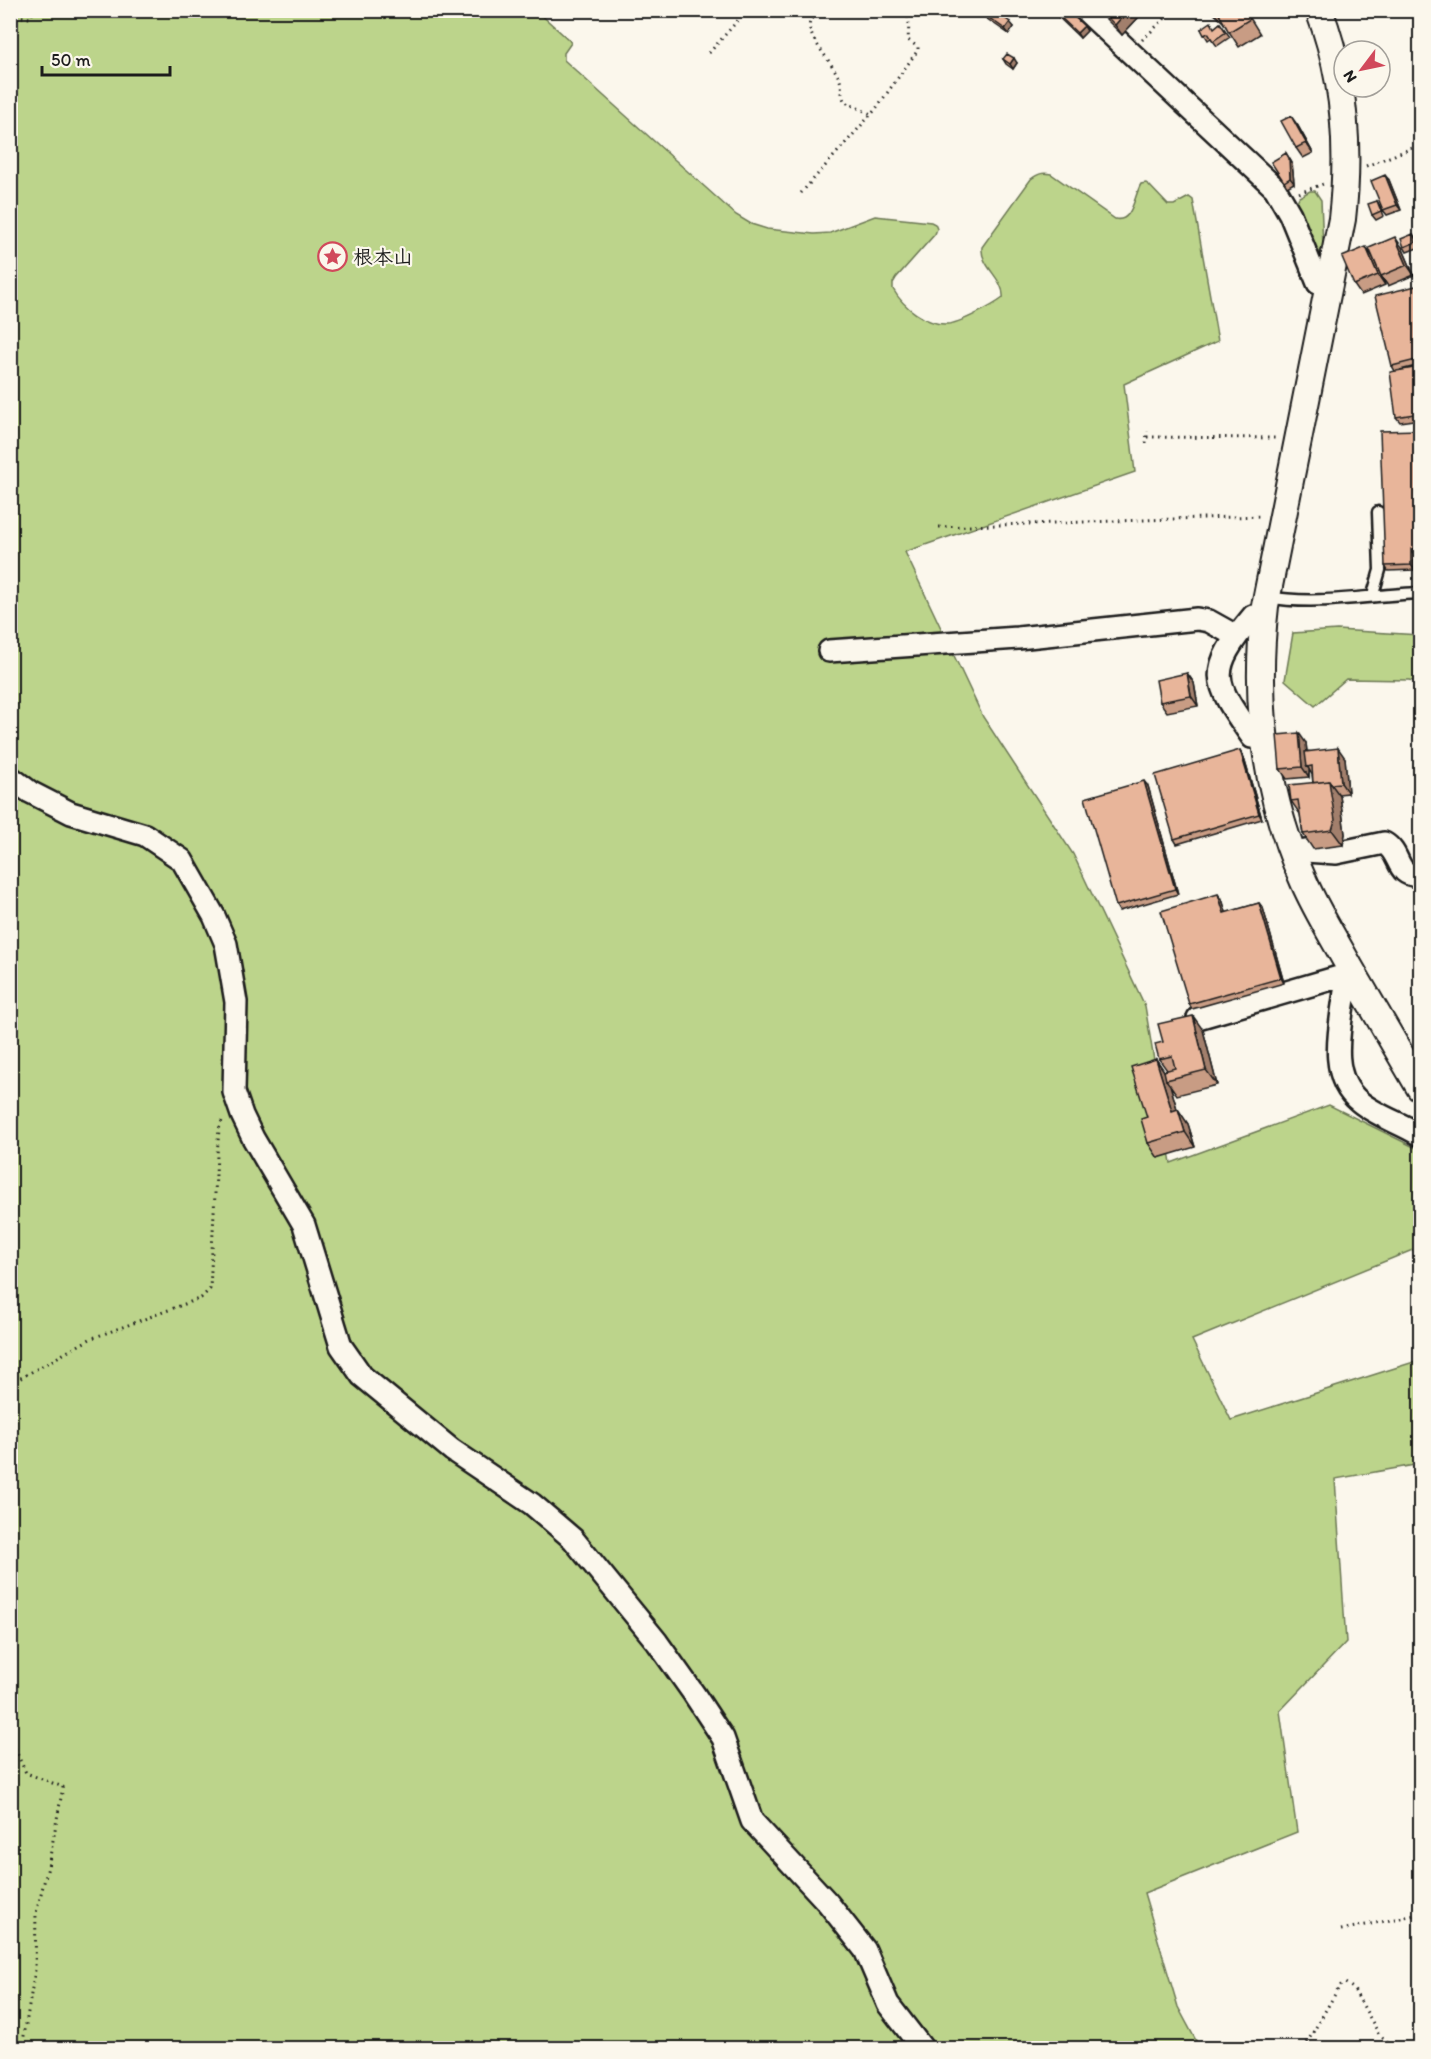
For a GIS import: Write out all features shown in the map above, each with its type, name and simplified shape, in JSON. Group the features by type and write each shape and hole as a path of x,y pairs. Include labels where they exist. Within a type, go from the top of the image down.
{"street":[{"path":"1085,10 1265,177 1284,200 1318,284 1328,286"},
{"path":"1319,10 1340,84 1345,132 1346,175 1342,219 1265,607 1260,684 1264,736 1272,786 1293,855 1315,906 1347,973 1420,1088"},
{"path":"1264,736 1252,737 1229,704 1221,689 1220,681 1221,664 1236,636 1252,616 1265,607"},
{"path":"829,651 1018,638 1197,620 1209,621 1236,636"},
{"path":"10,777 30,792 71,813 145,835 182,860 214,916 226,944 236,1002 234,1092 253,1138 304,1225 341,1346 362,1376 452,1450 532,1504 579,1546 657,1642 723,1738 752,1821 828,1903 865,1950 888,2004 922,2049"},
{"path":"1293,855 1305,851 1336,853 1384,843 1390,846 1406,873 1412,876 1420,875"},
{"path":"1198,1018 1347,973"},
{"path":"1347,973 1338,1050 1340,1069 1346,1087 1359,1101 1420,1135"}],"lane":[{"path":"1375,596 1374,591 1380,570 1378,512"},
{"path":"1265,607 1283,600 1319,601 1420,593"}],"path":[{"path":"10,15 30,18 34,10"},
{"path":"709,53 747,10"},
{"path":"842,10 826,11 816,15 812,19 809,31 814,42 840,78 845,102 871,114"},
{"path":"801,193 871,114 918,50 918,47 908,40 907,10"},
{"path":"1130,52 1174,10"},
{"path":"1284,200 1420,145"},
{"path":"1146,443 1147,431"},
{"path":"1147,437 1298,440"},
{"path":"939,527 1271,516 1282,518"},
{"path":"10,1384 90,1339 201,1298 210,1289 219,1129 234,1092"},
{"path":"10,1738 26,1773 63,1788 48,1867 36,1913 35,1970 22,2049"},
{"path":"1341,1930 1420,1914"},
{"path":"1304,2049 1338,1989 1345,1983 1353,1988 1379,2034 1394,2049"},
{"path":"1415,2049 1420,2045"}],"green space":[{"path":"11,11 537,11 571,43 564,53 564,60 736,215 751,224 767,229 814,234 830,233 875,216 935,224 937,229 935,234 896,278 893,289 916,314 939,324 960,321 1003,298 1003,291 982,254 982,247 1031,179 1038,175 1051,174 1115,219 1126,217 1129,213 1141,184 1149,185 1168,205 1174,205 1189,197 1193,200 1218,341 1124,384 1135,472 905,552 983,717 1073,854 1145,1006 1171,1163 1329,1105 1420,1150 1420,1247 1192,1340 1231,1420 1420,1360 1420,1464 1335,1479 1346,1642 1280,1711 1297,1832 1144,1893 1178,2007 1200,2048 11,2048"},
{"path":"1315,191 1321,200 1323,247 1319,253 1315,252 1296,204 1299,197"},
{"path":"1337,630 1420,635 1420,683 1409,680 1346,679 1315,706 1285,680 1293,633"}],"building":[{"path":"978,10 993,10 1010,22 1005,29"},
{"path":"1053,10 1067,10 1084,26 1077,33"},
{"path":"1100,10 1128,10 1115,25"},
{"path":"1217,10 1244,10 1250,19 1229,32"},
{"path":"1211,22 1214,28 1220,23 1226,32 1213,41 1208,33 1204,35 1201,29"},
{"path":"1007,54 1014,58 1010,64 1003,59"},
{"path":"1291,116 1306,143 1296,148 1281,121"},
{"path":"1286,153 1289,158 1290,178 1284,182 1271,162"},
{"path":"1385,175 1397,205 1383,210 1371,181"},
{"path":"1377,201 1381,211 1372,215 1368,204"},
{"path":"1413,234 1416,242 1404,247 1401,239"},
{"path":"1395,237 1407,265 1381,276 1369,248"},
{"path":"1366,247 1378,275 1354,285 1342,257"},
{"path":"1420,285 1420,359 1392,366 1375,296"},
{"path":"1420,367 1420,413 1396,417 1390,372"},
{"path":"1420,430 1420,548 1411,549 1411,565 1385,566 1380,431"},
{"path":"1187,673 1191,696 1160,702 1156,680"},
{"path":"1299,733 1302,767 1280,769 1277,735"},
{"path":"1338,748 1341,783 1331,784 1329,781 1313,783 1312,766 1307,767 1305,752"},
{"path":"1240,750 1259,814 1174,839 1155,775"},
{"path":"1144,781 1175,889 1116,906 1085,798"},
{"path":"1329,781 1335,820 1332,830 1303,834 1298,800 1291,801 1289,785"},
{"path":"1218,894 1224,913 1259,903 1281,978 1189,1004 1161,911"},
{"path":"1193,1016 1206,1070 1166,1080 1164,1071 1175,1068 1172,1056 1159,1059 1155,1044 1163,1042 1158,1024"},
{"path":"1156,1059 1172,1111 1178,1109 1185,1132 1148,1143 1141,1119 1147,1117 1131,1067"}],"place":[{"name":"根本山","path":"332,257"}]}
